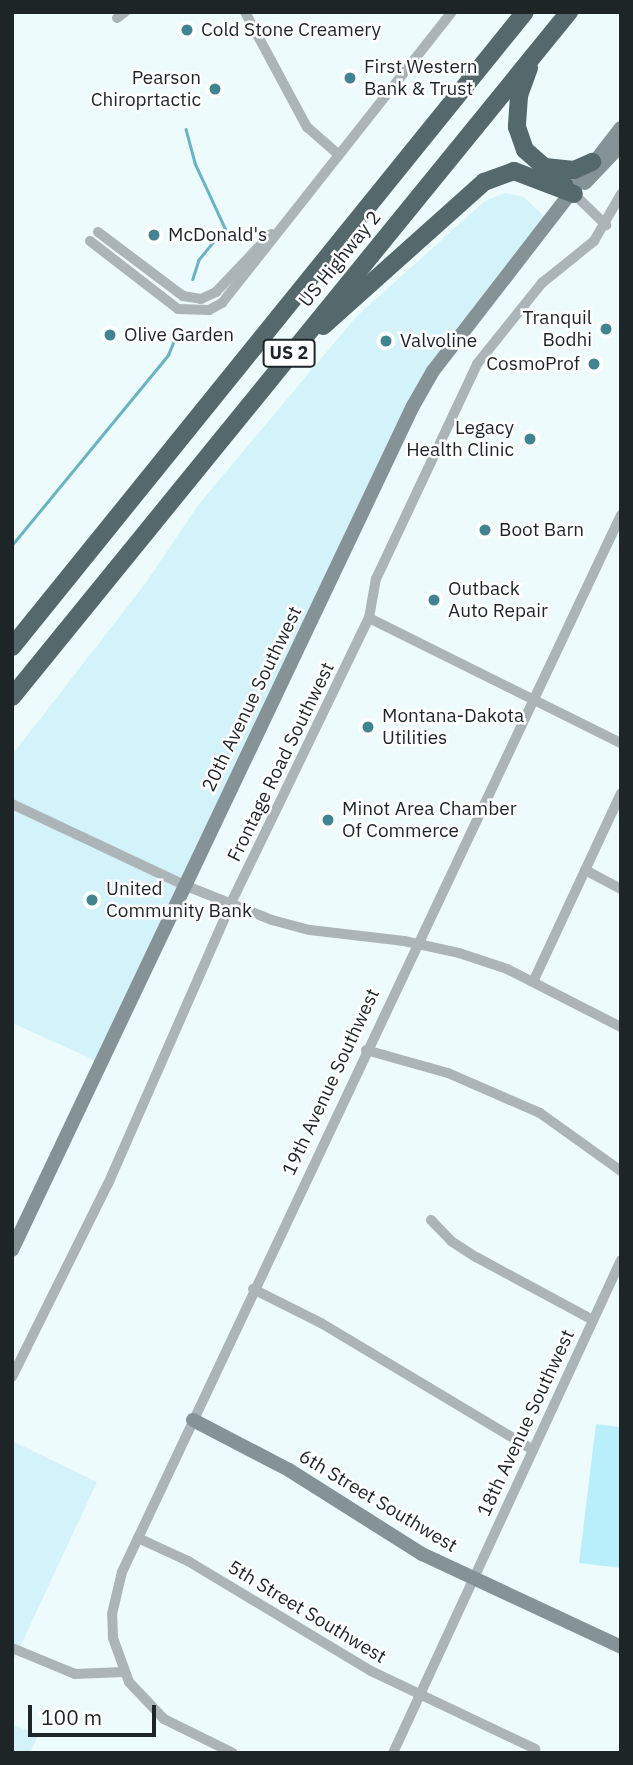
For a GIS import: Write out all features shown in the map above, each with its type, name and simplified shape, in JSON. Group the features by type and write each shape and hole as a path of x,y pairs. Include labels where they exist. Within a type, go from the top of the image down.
{"highway":[{"name":"US Highway 2","path":"12,647 525,12"},
{"name":"US Highway 2","path":"12,697 253,397 569,12"},
{"path":"532,58 519,96 517,127 525,150 574,194"},
{"path":"545,167 573,170 592,162"},
{"path":"253,397 327,323 484,182 514,172 574,194"}],"street":[{"path":"245,12 307,127 338,154"},
{"path":"90,241 178,309 209,310 222,303 453,12"},
{"name":"20th Avenue Southwest","path":"574,194 592,162 621,128"},
{"name":"20th Avenue Southwest","path":"12,1250 413,406 433,371 574,194 621,145"},
{"path":"574,194 606,225"},
{"name":"Frontage Road Southwest","path":"12,1377 108,1184 232,901 369,618 376,579 477,364 541,283 594,241 606,225 621,194"},
{"path":"98,232 183,296 201,299 216,292 285,222"},
{"name":"19th Avenue Southwest","path":"124,1672 113,1638 111,1614 122,1572 531,697 621,514"},
{"path":"369,618 621,743"},
{"path":"533,982 621,793"},
{"path":"12,804 184,885 310,930 416,943 495,965 621,1027"},
{"path":"585,870 621,889"},
{"path":"366,1050 449,1073 540,1114 621,1171"},
{"path":"431,1220 451,1241 476,1257 593,1320"},
{"name":"18th Avenue Southwest","path":"393,1753 621,1260"},
{"path":"253,1289 321,1323 533,1450"},
{"name":"6th Street Southwest","path":"193,1420 289,1470 422,1554 621,1647"},
{"name":"5th Street Southwest","path":"138,1538 188,1561 315,1640 419,1695 535,1749"},
{"path":"12,1648 75,1674 124,1672 164,1718 233,1753"}],"shaded area":[{"path":"505,193 524,197 550,222 433,368 99,1062 12,1023 12,755 145,584 199,504 356,317 485,201"},
{"path":"596,1424 621,1427 621,1568 579,1563"},
{"path":"12,1441 97,1482 12,1664"},
{"path":"12,1724 38,1735 30,1753 12,1753"}],"waterway":[{"path":"186,129 195,163 225,228 199,260 193,279"},
{"path":"12,545 168,355 179,328"}],"place":[{"name":"Cold Stone Creamery","path":"187,30"},
{"name":"First Western Bank & Trust","path":"350,78"},
{"name":"Pearson Chiroprtactic","path":"215,89"},
{"name":"McDonald's","path":"154,235"},
{"name":"Tranquil Bodhi","path":"606,329"},
{"name":"Olive Garden","path":"110,335"},
{"name":"Valvoline","path":"386,341"},
{"name":"CosmoProf","path":"594,364"},
{"name":"Legacy Health Clinic","path":"530,439"},
{"name":"Boot Barn","path":"485,530"},
{"name":"Outback Auto Repair","path":"434,600"},
{"name":"Montana-Dakota Utilities","path":"368,727"},
{"name":"Minot Area Chamber Of Commerce","path":"328,820"},
{"name":"United Community Bank","path":"92,900"}]}
